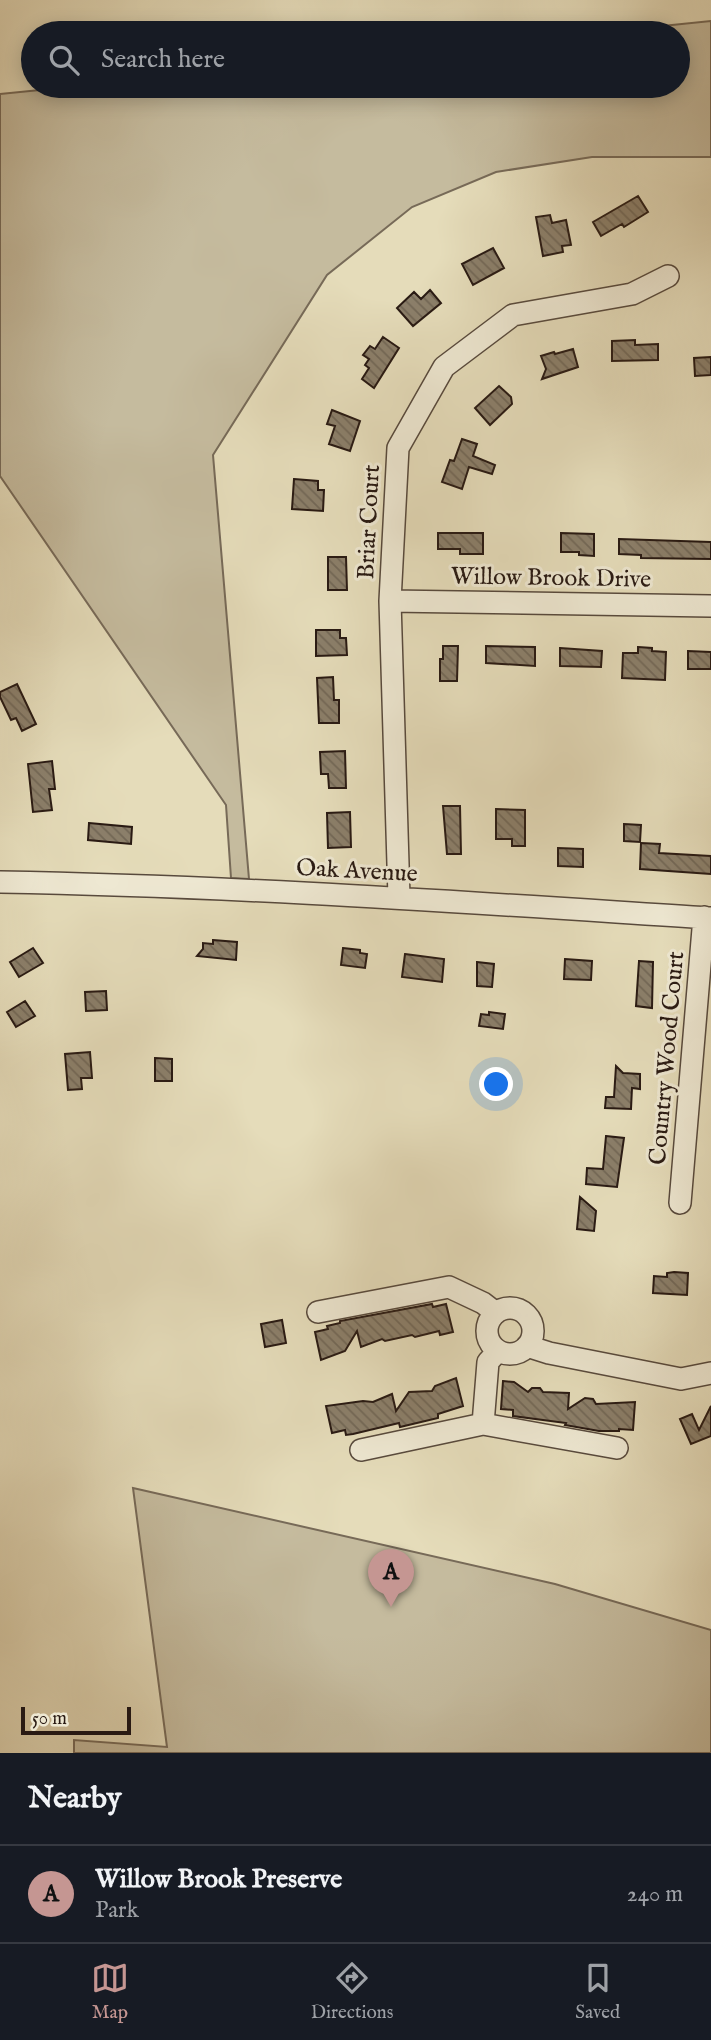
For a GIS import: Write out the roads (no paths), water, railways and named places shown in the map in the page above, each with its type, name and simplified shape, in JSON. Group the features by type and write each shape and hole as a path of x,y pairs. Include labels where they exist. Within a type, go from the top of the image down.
{"street":[{"name":"Briar Court","path":"399,897 390,601 398,448 444,367 513,315 632,294 668,276"},
{"name":"Willow Brook Drive","path":"390,601 711,606"},
{"name":"Oak Avenue","path":"0,882 399,897 708,917"},
{"name":"Country Wood Court","path":"680,1203 708,917"},
{"path":"318,1312 449,1287 483,1303 496,1313"},
{"path":"510,1308 524,1313 532,1332 527,1346 510,1354 498,1351 492,1346 487,1332 496,1313 510,1308"},
{"path":"527,1346 549,1353 681,1379 711,1373"},
{"path":"483,1424 488,1362 498,1351"},
{"path":"361,1450 483,1424 617,1448"}],"place":[{"name":"Willow Brook Preserve","path":"391,1607"}]}
